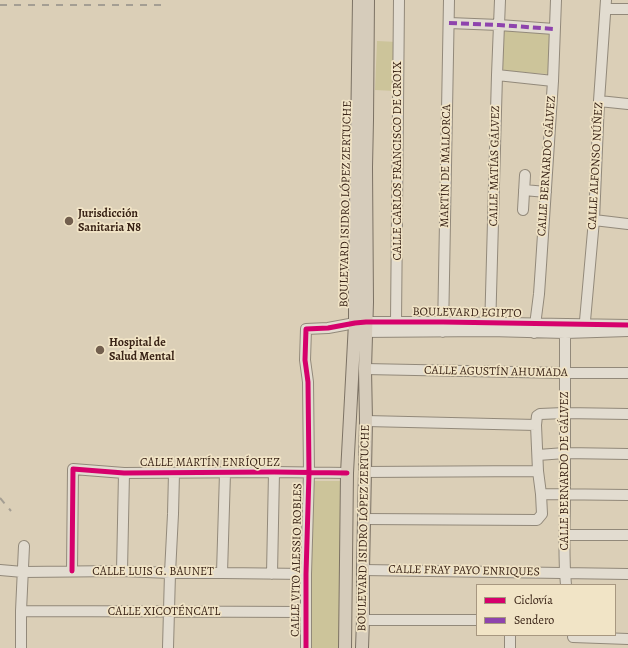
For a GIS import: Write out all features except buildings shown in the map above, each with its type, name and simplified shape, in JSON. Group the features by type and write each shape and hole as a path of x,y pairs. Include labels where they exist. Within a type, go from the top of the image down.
{"main road":[{"name":"BOULEVARD ISIDRO LÓPEZ ZERTUCHE","path":"359,0 355,276 365,369 366,421 362,648"},
{"name":"BOULEVARD ISIDRO LÓPEZ ZERTUCHE","path":"345,648 346,473 360,327 367,302 366,167 368,0"}],"street":[{"name":"CALLE CARLOS FRANCISCO DE CROIX","path":"396,322 399,0"},
{"name":"MARTÍN DE MALLORCA","path":"443,327 449,0"},
{"name":"CALLE MATÍAS GÁLVEZ","path":"490,327 500,0"},
{"name":"CALLE BERNARDO GÁLVEZ","path":"535,328 546,192 553,81 556,0"},
{"path":"606,4 628,9"},
{"name":"CALLE ALFONSO NÚÑEZ","path":"584,328 594,220 599,101 606,4"},
{"path":"449,23 554,29"},
{"path":"497,75 553,81"},
{"path":"599,101 628,104"},
{"path":"523,210 525,175"},
{"path":"524,190 546,192"},
{"path":"594,220 628,224"},
{"name":"BOULEVARD EGIPTO","path":"360,327 396,322 443,327"},
{"name":"BOULEVARD EGIPTO","path":"306,329 360,327 584,328 628,325"},
{"name":"BOULEVARD EGIPTO","path":"535,328 565,333 584,328 628,332"},
{"name":"CALLE VITO ALESSIO ROBLES","path":"306,329 305,360 308,382 309,473 306,574 306,648"},
{"name":"CALLE BERNARDO DE GÁLVEZ","path":"565,333 564,572 566,584"},
{"name":"CALLE AGUSTÍN AHUMADA","path":"365,369 628,373"},
{"path":"364,519 537,520 542,514 538,471 537,416 540,414 564,413 628,414"},
{"path":"366,421 536,422"},
{"path":"538,455 565,453 628,454"},
{"name":"CALLE MARTÍN ENRÍQUEZ","path":"72,571 73,469 124,473 346,473"},
{"path":"364,472 538,471"},
{"path":"272,574 274,472"},
{"path":"122,571 124,473"},
{"path":"168,648 174,473"},
{"path":"222,572 224,473"},
{"path":"541,494 628,495"},
{"path":"564,535 628,535"},
{"path":"21,648 24,546"},
{"name":"CALLE LUIS G. BAUNET","path":"0,570 23,572 122,571 170,573 222,572 306,574"},
{"name":"CALLE FRAY PAYO ENRIQUES","path":"363,570 628,574"},
{"name":"CALLE XICOTÉNCATL","path":"21,611 306,612"},
{"path":"363,620 476,620"},
{"path":"510,636 510,648"},
{"path":"574,648 572,636 604,643 628,639"}],"shaded area":[{"path":"503,27 550,29 548,74 501,71"},
{"path":"377,41 397,42 395,91 375,90"},
{"path":"310,481 341,481 342,648 310,648"}],"railway":[{"path":"0,5 163,5"},
{"path":"0,498 11,511"}],"marked path":[{"path":"449,23 554,29"}],"cycle path":[{"path":"306,648 306,574 309,473 308,382 305,360 306,329 328,328 366,322 628,325"},
{"path":"72,571 73,469 124,473 347,473"}],"place":[{"name":"Jurisdicción Sanitaria N8","path":"69,221"},
{"name":"Hospital de Salud Mental","path":"100,350"}]}
